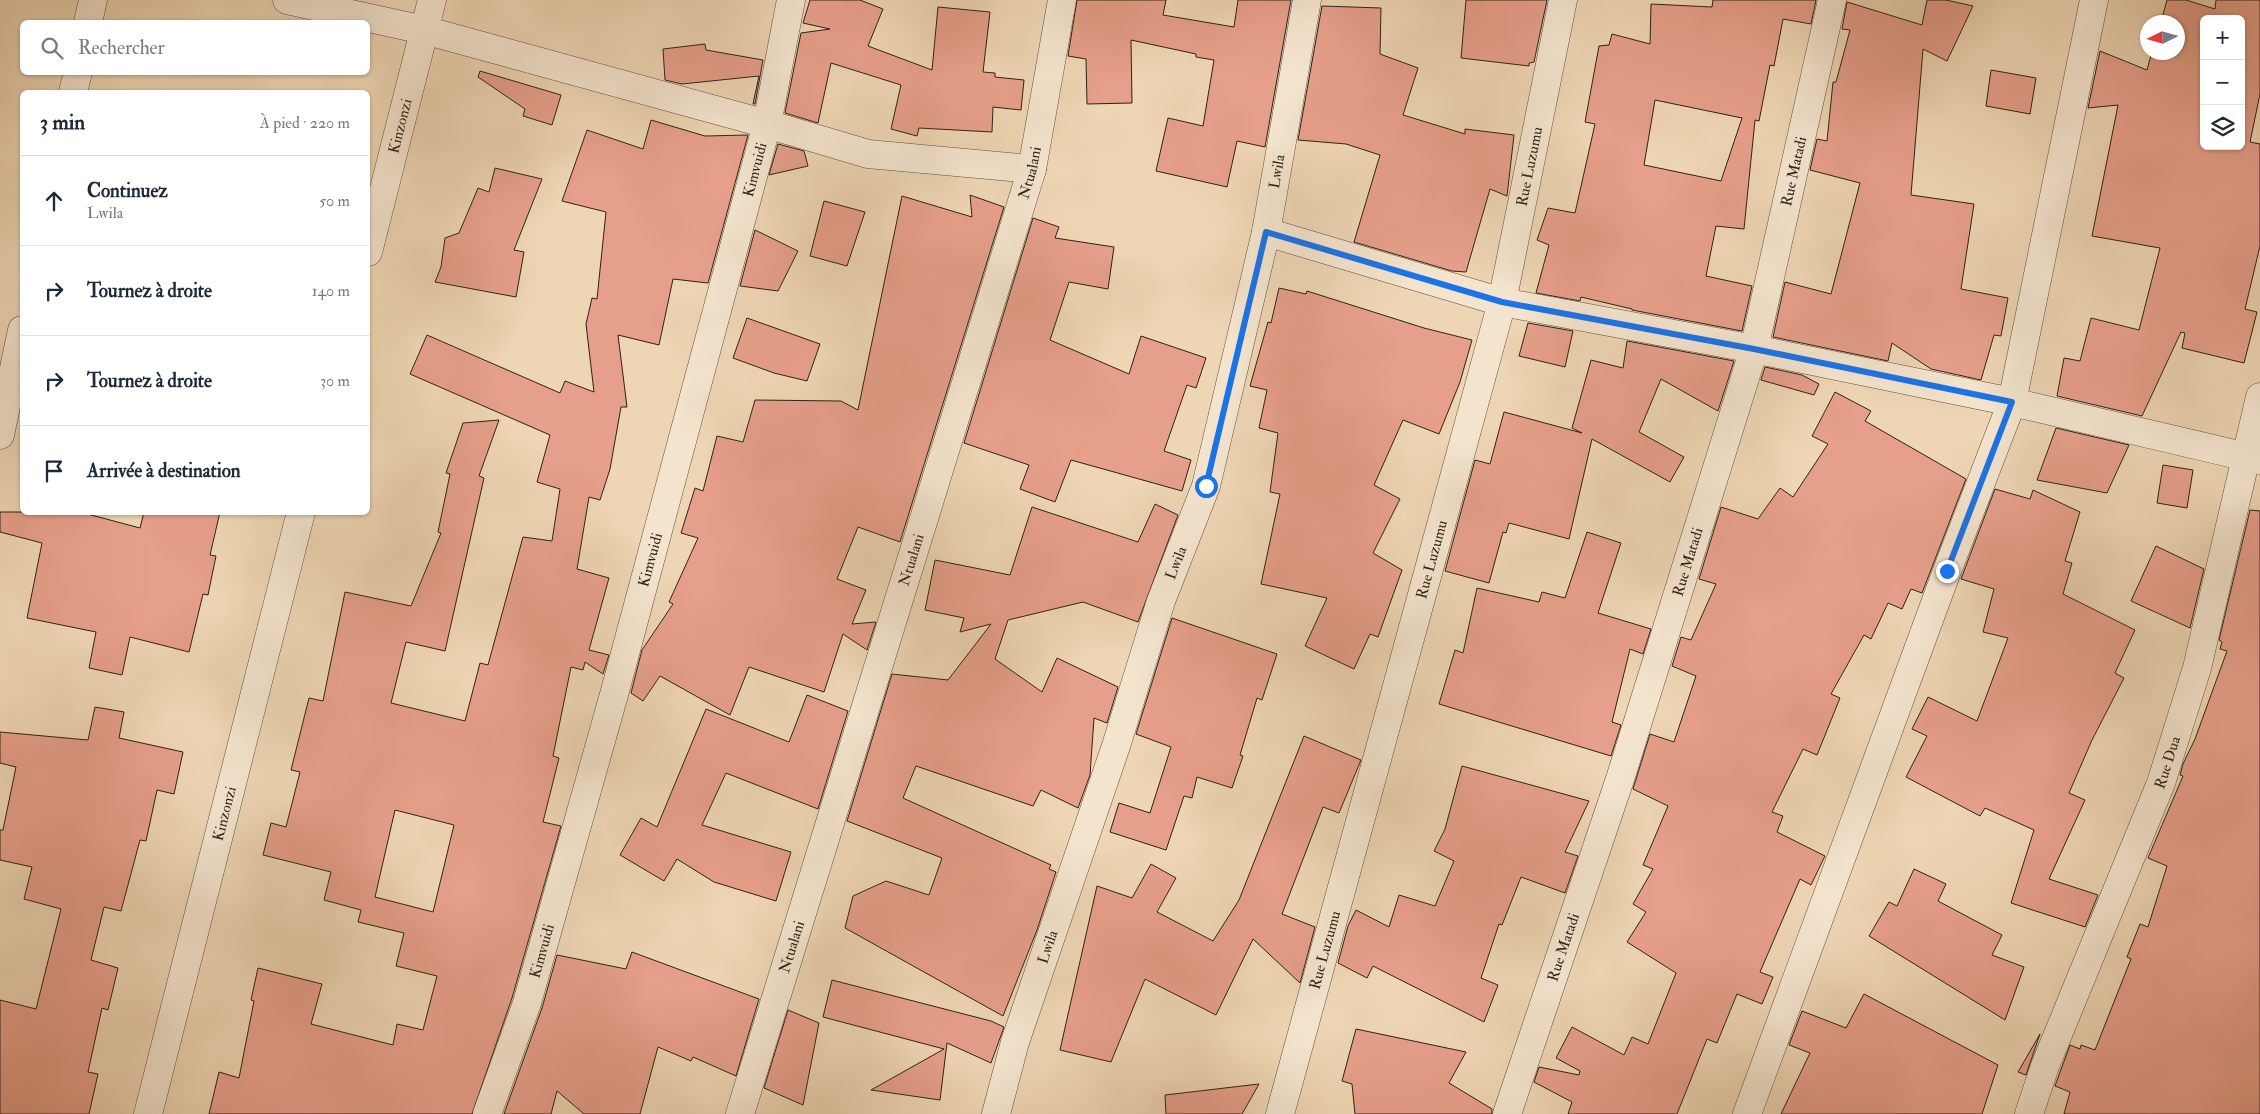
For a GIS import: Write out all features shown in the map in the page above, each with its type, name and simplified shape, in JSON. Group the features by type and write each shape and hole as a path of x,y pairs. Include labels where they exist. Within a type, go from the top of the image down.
{"street":[{"path":"88,20 93,0"},
{"path":"287,0 424,30 767,124 868,154 1032,169"},
{"name":"Kinzonzi","path":"370,244 432,0"},
{"name":"Kimvuidi","path":"487,1114 532,984 615,691 767,124 791,0"},
{"name":"Ntualani","path":"740,1114 1032,169 1062,0"},
{"name":"Lwila","path":"996,1114 1015,1042 1116,746 1161,601 1206,486 1266,232 1307,0"},
{"name":"Rue Luzumu","path":"1280,1114 1502,302 1563,0"},
{"name":"Rue Matadi","path":"1507,1114 1621,776 1754,349 1832,0"},
{"path":"1747,1114 1944,580 2012,402 2094,0"},
{"path":"74,90 77,75"},
{"path":"1266,232 1502,302 1754,349 2012,402 2254,459"},
{"path":"0,435 20,340"},
{"name":"Rue Dua","path":"2029,1114 2045,1066 2160,783 2196,668 2254,459 2260,397"},
{"name":"Kinzonzi","path":"148,1114 300,515"}],"building":[{"path":"810,0 860,0 883,9 868,46 932,70 938,7 990,12 983,72 995,73 995,77 1024,80 1021,110 993,107 992,132 919,128 917,136 891,129 901,85 831,63 818,123 785,113 801,33 830,29 803,23"},
{"path":"1077,0 1166,0 1163,15 1234,27 1238,0 1291,0 1265,147 1237,141 1227,187 1156,171 1168,118 1203,126 1214,60 1196,57 1196,54 1131,40 1132,103 1087,104 1086,59 1068,56"},
{"path":"1466,0 1547,0 1534,62 1529,63 1529,66 1461,58"},
{"path":"1713,0 1816,0 1811,24 1783,19 1774,66 1770,65 1759,121 1755,120 1744,229 1716,226 1706,276 1752,286 1742,331 1632,310 1581,297 1580,301 1536,293 1549,245 1537,240 1548,208 1575,213 1595,124 1585,122 1599,46 1609,45 1612,34 1650,44 1651,4 1712,7","holes":["1655,100 1742,118 1721,181 1644,165"]},
{"path":"1927,0 1946,0 1973,6 1947,61 1923,49 1911,195 1974,204 1961,289 2008,298 2001,336 1994,335 1981,380 1931,369 1892,343 1888,361 1773,337 1785,282 1831,294 1860,183 1810,170 1817,139 1827,141 1833,82 1836,82 1850,30 1842,29 1847,2 1922,25"},
{"path":"2167,0 2186,0 2215,9 2216,0 2260,0 2260,94 2250,142 2260,144 2260,246 2245,309 2257,312 2244,363 2182,348 2185,333 2181,332 2142,416 2057,396 2064,358 2080,361 2091,318 2139,330 2160,248 2092,236 2118,105 2088,108 2100,51 2147,70 2150,60 2185,60 2185,15 2163,15"},
{"path":"1322,6 1381,8 1380,54 1418,68 1403,115 1465,134 1465,129 1514,135 1507,196 1490,189 1466,272 1452,271 1354,242 1380,155 1346,144 1298,140"},
{"path":"705,44 706,50 763,60 755,104 753,104 759,76 682,84 665,80 663,49"},
{"path":"1991,70 2036,78 2030,114 1986,106"},
{"path":"480,71 561,95 552,125 523,116 525,109 478,77"},
{"path":"651,120 705,136 748,135 708,283 673,279 659,345 618,335 627,407 621,407 610,469 600,500 589,497 577,569 609,578 589,650 609,655 603,674 585,662 583,670 571,667 553,756 559,758 543,822 561,826 512,998 472,1114 209,1114 219,1072 239,1078 254,1001 251,1000 258,968 322,984 311,1024 393,1045 397,1024 423,1030 437,976 396,966 404,933 358,922 361,910 324,900 331,872 263,855 271,823 286,827 300,772 291,770 309,698 323,701 345,592 411,606 441,533 438,532 450,474 446,473 463,423 499,420 479,476 484,478 445,651 406,642 391,703 465,721 480,663 488,665 523,537 552,541 560,489 537,482 550,435 410,374 427,335 560,393 565,381 594,392 586,324 592,298 597,299 606,212 562,201 587,130 643,149","holes":["395,810 454,825 433,912 375,897"]},
{"path":"778,144 804,151 808,166 769,175"},
{"path":"495,168 542,179 514,250 524,252 516,297 435,282 441,267 445,238 459,233 478,188 489,192"},
{"path":"970,195 1004,207 900,542 858,527 837,579 866,590 852,624 876,622 867,650 843,634 824,692 749,667 730,715 660,676 643,701 631,693 642,650 673,604 669,602 698,538 681,533 695,488 703,491 717,436 743,442 755,400 841,401 858,410 902,196 972,217"},
{"path":"824,201 865,212 847,266 810,256"},
{"path":"1033,218 1059,227 1055,238 1114,247 1108,289 1069,282 1050,340 1129,374 1141,336 1206,358 1196,388 1187,385 1164,451 1191,460 1182,491 1071,460 1055,502 1020,489 1029,465 964,443"},
{"path":"755,230 798,251 778,291 740,286"},
{"path":"1279,288 1306,294 1307,291 1424,328 1472,340 1460,382 1439,434 1403,420 1374,485 1400,499 1373,553 1402,570 1378,637 1370,634 1354,669 1305,646 1327,598 1261,584 1280,494 1270,492 1278,433 1259,428 1267,390 1250,386 1268,322 1271,323"},
{"path":"747,318 820,344 807,381 774,373 733,358"},
{"path":"1528,323 1573,331 1565,367 1519,356"},
{"path":"1627,341 1734,361 1718,411 1661,379 1639,432 1684,457 1670,482 1592,439 1569,539 1509,523 1506,533 1503,532 1489,583 1445,571 1475,460 1490,464 1504,412 1582,433 1572,428 1591,360 1623,368"},
{"path":"1765,367 1802,375 1819,384 1814,395 1761,380"},
{"path":"1835,392 1871,411 1865,421 1966,479 1922,593 1911,589 1902,609 1888,603 1871,639 1864,635 1831,694 1840,698 1817,755 1803,749 1772,812 1783,816 1777,832 1825,856 1811,885 1800,879 1760,972 1773,977 1762,1004 1737,994 1717,1043 1707,1039 1677,1114 1568,1114 1572,1102 1534,1082 1539,1067 1579,1075 1580,1071 1556,1058 1572,1027 1624,1055 1632,1037 1648,1044 1676,973 1627,942 1646,912 1633,904 1653,869 1643,865 1668,806 1633,789 1650,734 1674,742 1696,676 1672,666 1681,637 1691,640 1716,584 1699,579 1721,507 1758,519 1780,488 1793,497 1828,444 1812,436"},
{"path":"2056,428 2129,445 2107,493 2037,480"},
{"path":"2163,465 2193,470 2187,508 2157,503"},
{"path":"1995,489 2030,499 2033,490 2080,512 2065,561 2072,563 2063,594 2135,630 2115,673 2124,678 2092,740 2069,793 2085,800 2049,879 2098,895 2085,927 2011,903 2034,830 1985,808 1980,816 1906,777 1927,736 1912,729 1928,697 1977,721 2008,638 1983,632 1994,589 1961,579"},
{"path":"1155,504 1178,515 1138,622 1083,602 1008,620 995,659 1042,692 1057,658 1118,687 1107,723 1094,718 1090,775 1078,808 1041,790 1033,806 916,766 903,798 1051,865 1049,869 1056,872 1037,930 1003,1016 845,928 853,896 886,881 929,895 942,858 847,821 892,674 948,680 991,624 960,632 964,618 925,610 935,560 1010,575 1032,507 1138,542"},
{"path":"2250,510 2260,511 2260,1114 2064,1114 2070,1092 2055,1086 2070,1045 2080,1049 2081,1045 2095,1050 2131,959 2127,957 2140,924 2148,927 2167,866 2148,858 2183,776 2180,775 2183,764 2195,739 2227,651 2220,649 2222,642 2219,640"},
{"path":"0,512 20,512 20,515 91,515 140,528 143,515 219,515 210,555 216,556 208,595 203,594 189,652 130,637 122,675 89,668 96,632 27,618 42,543 0,532"},
{"path":"1587,532 1621,543 1598,613 1651,629 1643,654 1630,649 1612,722 1621,725 1611,756 1439,704 1455,650 1463,653 1477,588 1539,602 1542,592 1565,598"},
{"path":"2156,546 2204,569 2190,628 2131,601"},
{"path":"1172,618 1277,654 1262,700 1257,698 1240,755 1243,756 1232,788 1197,777 1192,798 1184,796 1166,850 1110,832 1119,803 1150,813 1171,747 1136,734"},
{"path":"807,695 848,711 818,809 726,773 702,825 791,852 776,901 714,882 677,859 664,881 620,855 641,818 657,827 706,709 789,742"},
{"path":"95,707 124,712 119,738 183,752 174,794 157,790 146,841 140,840 121,911 104,907 91,960 118,968 108,1010 102,1008 88,1072 98,1074 89,1114 0,1114 0,1000 36,1009 61,909 24,899 32,867 0,860 0,830 3,830 16,767 0,763 0,732 88,740"},
{"path":"1304,736 1361,760 1339,813 1323,807 1282,914 1315,927 1300,983 1253,939 1216,1015 1145,979 1111,1062 1060,1050 1097,886 1132,898 1151,864 1176,878 1157,912 1213,941 1239,900"},
{"path":"1462,766 1589,801 1565,852 1578,856 1565,893 1521,877 1502,925 1499,924 1481,978 1498,985 1484,1022 1373,966 1367,978 1338,963 1348,926 1356,910 1389,927 1399,895 1435,906 1454,861 1434,851 1445,829"},
{"path":"1914,869 1946,884 1938,901 2002,935 1992,955 2024,967 2005,1020 1869,936 1889,902 1897,906"},
{"path":"632,952 759,999 736,1076 693,1057 691,1061 658,1047 640,1114 584,1114 557,1091 551,1114 504,1114 542,1008 557,955 626,969"},
{"path":"832,980 991,1021 1004,1027 991,1063 947,1043 940,1100 871,1090 944,1049 823,1017"},
{"path":"1864,994 1998,1065 1982,1114 1781,1114 1810,1053 1789,1045 1802,1011 1846,1028"},
{"path":"788,1010 819,1023 803,1105 764,1088"},
{"path":"1356,1029 1466,1052 1449,1083 1492,1109 1492,1114 1355,1114 1352,1084 1342,1081"},
{"path":"2040,1034 2026,1075 2018,1072"},
{"path":"1259,1084 1242,1114 1166,1114 1165,1095"}],"route":[{"path":"1206,486 1266,232 1502,302 1754,349 2012,402 1947,571"}]}
